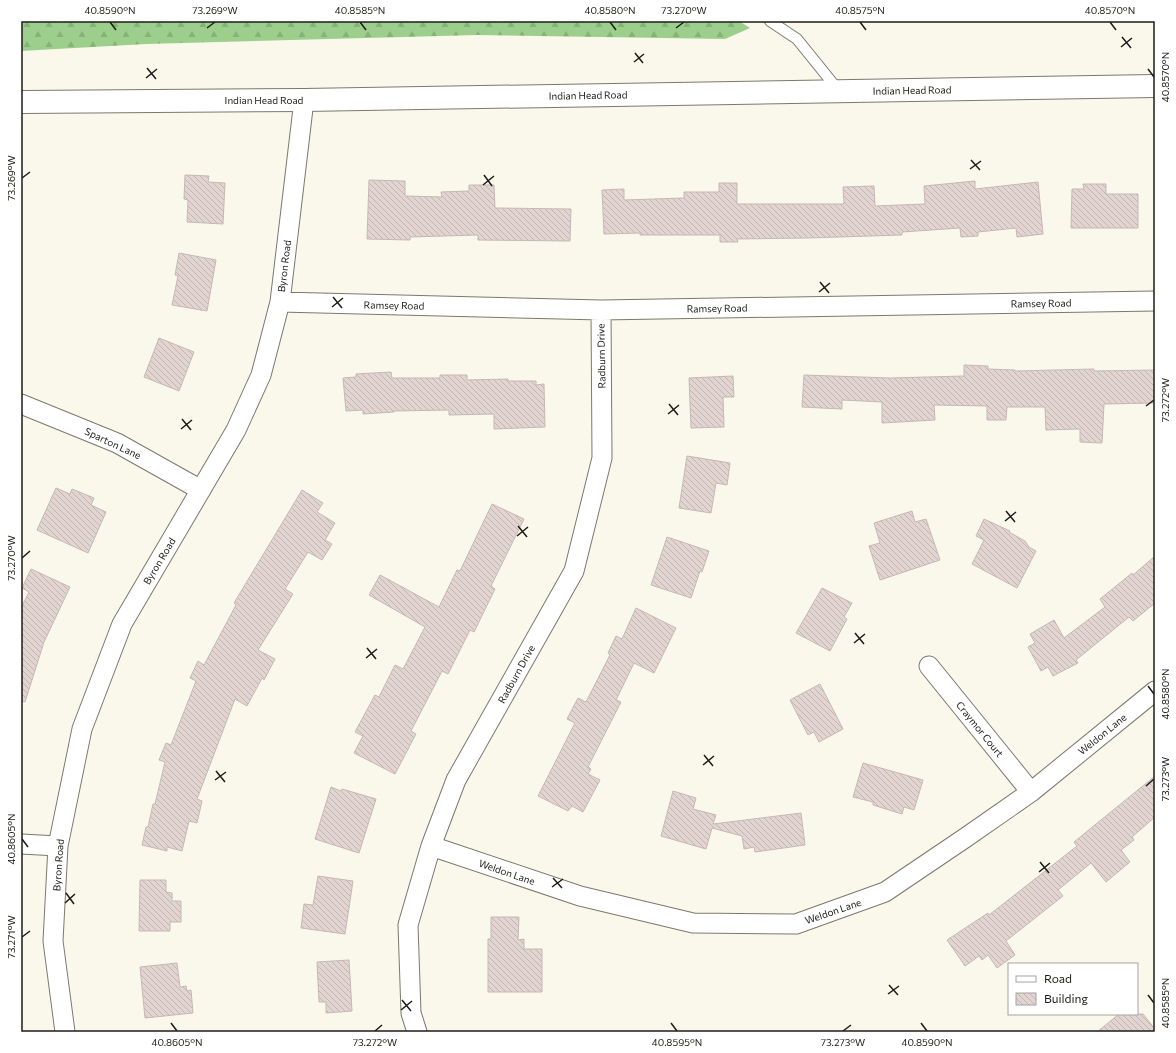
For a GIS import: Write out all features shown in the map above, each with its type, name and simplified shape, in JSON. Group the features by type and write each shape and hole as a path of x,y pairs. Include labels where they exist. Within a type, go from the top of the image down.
{"main road":[{"name":"Indian Head Road","path":"21,102 304,100 1155,86"}],"street":[{"name":"Byron Road","path":"65,1032 53,941 58,846 82,729 122,624 236,430 261,375 280,302 304,100"},
{"name":"Ramsey Road","path":"280,302 601,310 1155,301"},
{"name":"Radburn Drive","path":"417,1032 411,1013 408,925 430,846 456,780 574,571 602,458 601,310"},
{"name":"Sparton Lane","path":"21,404 117,443 201,490"},
{"name":"Craymor Court","path":"929,666 1031,792"},
{"name":"Weldon Lane","path":"430,846 580,896 693,923 796,924 885,892 966,838 1031,792 1155,691"},
{"path":"21,844 58,846"}],"lane":[{"path":"770,21 797,40 839,91"}],"green space":[{"path":"21,21 739,21 750,28 725,39 477,35 146,44 21,51"}],"building":[{"path":"185,175 209,176 208,182 225,183 223,224 187,222 188,200 184,199"},
{"path":"369,180 405,181 405,196 442,197 441,192 469,191 469,185 494,185 495,208 571,209 570,241 478,240 478,235 410,237 410,240 367,239"},
{"path":"975,181 975,189 1038,182 1043,234 1017,237 1016,228 978,232 978,236 961,237 960,228 902,232 902,235 737,239 738,242 720,242 720,235 640,235 640,233 604,234 602,190 624,189 624,200 684,198 684,192 719,192 719,183 737,183 737,204 844,204 843,187 874,186 875,206 925,204 924,186"},
{"path":"1083,184 1106,184 1106,194 1138,194 1138,228 1071,228 1072,189 1084,189"},
{"path":"179,253 216,260 207,311 172,305 178,276 175,275"},
{"path":"159,338 194,352 179,391 144,377"},
{"path":"964,365 988,366 988,369 1015,371 1094,369 1094,371 1155,370 1155,403 1104,404 1102,443 1080,442 1080,429 1046,430 1045,407 1007,407 1006,420 987,420 987,406 934,405 935,420 882,423 882,402 842,400 842,409 802,407 804,375 890,378 964,376"},
{"path":"391,372 392,378 440,378 440,375 467,375 467,380 508,379 508,381 536,381 536,385 544,384 545,427 494,429 494,414 449,415 449,410 394,411 363,414 363,410 346,411 343,378 356,377 356,374"},
{"path":"733,376 734,397 723,397 724,427 691,428 689,378"},
{"path":"687,456 730,463 727,485 716,483 711,513 679,508"},
{"path":"56,488 70,494 72,489 94,498 91,505 106,512 88,553 37,530"},
{"path":"302,490 323,503 317,512 335,523 325,540 332,544 322,560 308,552 285,589 293,594 258,650 275,659 264,680 262,678 247,706 235,699 197,799 202,801 197,823 189,821 182,851 167,847 167,851 142,845 153,804 155,804 165,762 159,760 166,743 171,745 196,681 190,678 198,661 204,665 236,605 234,603"},
{"path":"492,504 524,519 491,586 495,589 474,632 470,630 448,674 442,671 411,731 416,734 395,774 354,753 363,736 355,732 375,695 379,697 395,665 403,669 425,627 369,595 380,575 439,607 457,570 460,571"},
{"path":"912,511 915,522 926,519 940,560 880,580 869,546 880,543 874,523"},
{"path":"984,519 1010,531 1009,532 1025,541 1029,547 1036,551 1017,588 972,564 984,540 976,536"},
{"path":"667,537 709,551 702,572 700,571 691,598 651,585"},
{"path":"1155,556 1155,603 1133,621 1129,617 1076,660 1078,663 1053,676 1048,667 1041,671 1028,647 1035,643 1030,634 1054,620 1064,638 1105,607 1100,599 1132,573 1133,575"},
{"path":"31,569 70,587 44,642 25,702 21,701 21,608 29,592 22,588"},
{"path":"822,588 852,603 844,617 847,619 830,651 796,633"},
{"path":"636,608 676,628 654,673 634,663 616,700 621,702 588,767 591,769 588,774 600,780 583,812 572,806 568,811 538,796 575,723 567,719 578,698 586,702 610,655 608,653 616,636 622,639"},
{"path":"820,684 843,729 819,742 814,732 808,735 790,700"},
{"path":"863,763 923,780 914,810 904,807 902,814 873,805 873,802 853,797"},
{"path":"1155,776 1155,817 1132,837 1134,840 1121,850 1130,862 1106,882 1091,863 1058,890 1063,896 1006,941 1015,955 997,968 988,955 982,960 979,956 965,966 947,940 988,913 989,915 1077,846 1074,842"},
{"path":"331,787 341,791 342,789 376,799 359,853 315,839"},
{"path":"673,791 696,798 693,809 716,815 713,824 801,813 805,845 755,852 754,847 744,849 742,836 712,828 706,849 661,836"},
{"path":"318,876 353,881 345,934 301,928 304,904 313,905"},
{"path":"140,880 166,880 166,892 172,893 172,901 181,901 181,922 170,922 170,931 139,931"},
{"path":"491,917 519,917 518,940 524,939 524,949 542,949 542,992 488,992 488,939 491,939"},
{"path":"349,960 352,1011 326,1013 326,1002 319,1002 317,962"},
{"path":"177,963 180,987 186,986 187,991 191,990 193,1013 145,1018 140,967"},
{"path":"1143,1014 1155,1029 1155,1032 1097,1032 1118,1015"}]}
